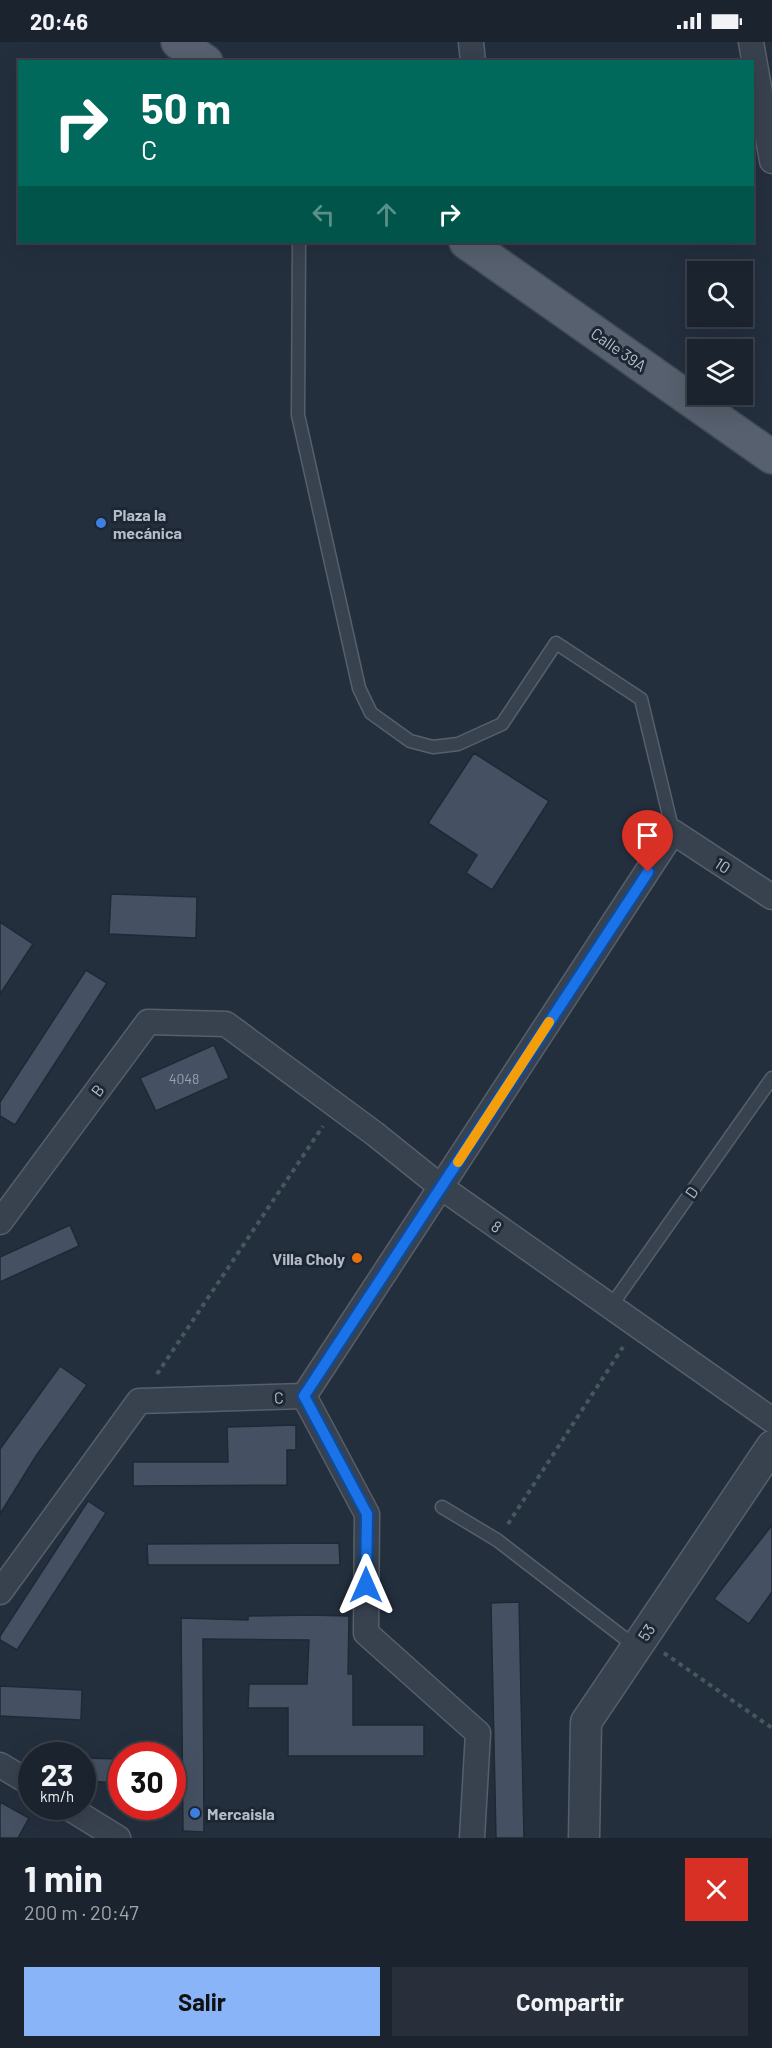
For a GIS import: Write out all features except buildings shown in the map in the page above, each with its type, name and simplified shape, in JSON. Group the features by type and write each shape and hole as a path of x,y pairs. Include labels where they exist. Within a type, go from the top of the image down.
{"main road":[{"path":"178,42 203,60"},
{"name":"Calle 39A","path":"467,243 772,457"}],"street":[{"path":"471,42 473,60"},
{"path":"751,42 760,72 772,161"},
{"name":"10","path":"674,832 772,897"},
{"name":"C","path":"139,1401 304,1396 674,832"},
{"name":"B","path":"0,1222 148,1022 226,1024"},
{"name":"8","path":"226,1024 336,1105 441,1187 772,1420"},
{"path":"304,1396 367,1514 366,1633 478,1733 472,1838"},
{"path":"0,1592 139,1401"},
{"name":"53","path":"584,1838 586,1722 772,1446"},
{"path":"0,1765 18,1776"},
{"path":"89,1820 118,1838"}],"lane":[{"path":"299,243 298,415 359,688 371,713 410,741 434,747 458,744 502,724 556,643 640,699 674,832"},
{"name":"D","path":"611,1306 772,1078"},
{"path":"442,1507 497,1540 639,1642"}],"path":[{"path":"139,1401 336,1105"},
{"path":"497,1540 636,1326"},
{"path":"639,1642 772,1728"}],"slow traffic":[{"path":"458,1162 549,1022"}],"place":[{"name":"Plaza la mecánica","path":"101,523"},
{"name":"Villa Choly","path":"357,1258"},
{"name":"Mercaisla","path":"195,1813"}],"route":[{"path":"366,1585 367,1514 304,1396 648,872"}]}
